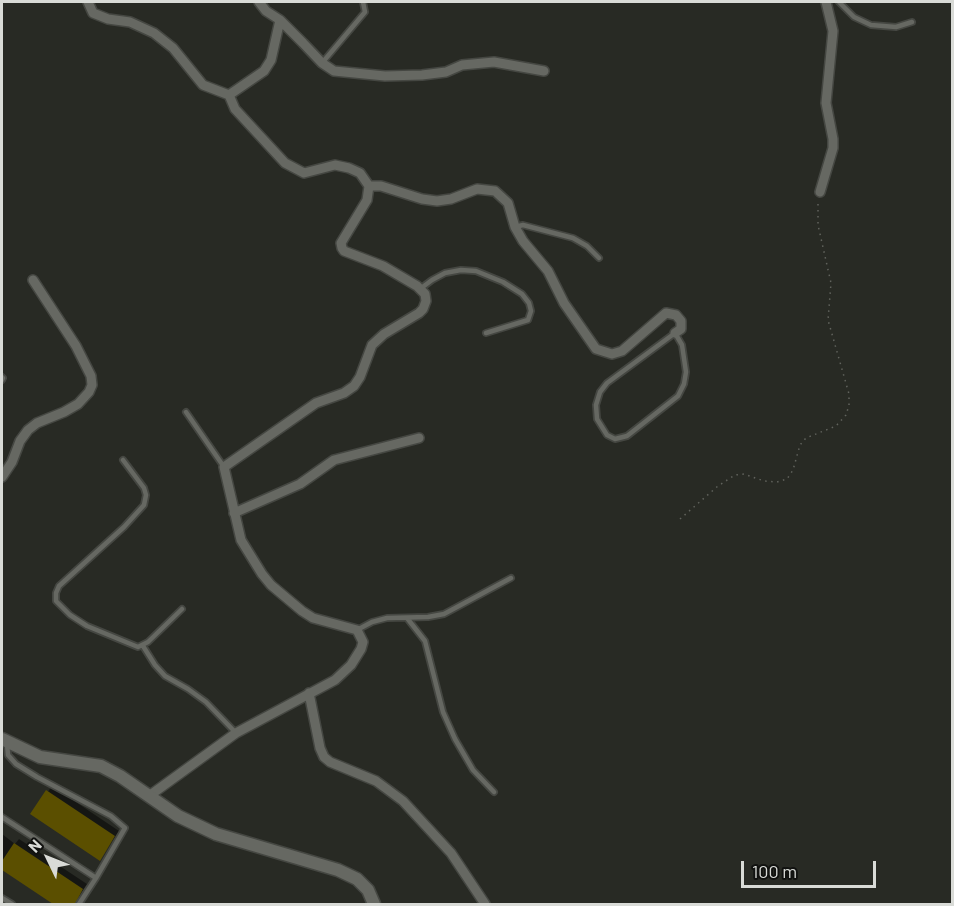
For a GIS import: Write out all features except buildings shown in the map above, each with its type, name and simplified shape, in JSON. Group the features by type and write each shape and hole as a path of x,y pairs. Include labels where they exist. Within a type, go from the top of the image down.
{"street":[{"path":"88,2 93,13 108,19 130,22 154,33 173,48 203,85 229,95 235,109 285,163 304,173 327,165 349,168 360,173 369,186 367,200 341,243 342,248 344,251 383,266 420,289 425,294 426,301 423,309 384,334 372,345 360,377 354,386 344,393 316,403 224,467 240,540 270,585 313,618 357,630 363,642 361,649 351,665 335,680 236,733 149,796"},
{"path":"259,2 322,63 334,71 385,76 422,75 446,72 462,65 478,62 512,64 544,71"},
{"path":"820,192 833,139 826,103 833,31 826,2"},
{"path":"229,95 264,71 271,60 280,20"},
{"path":"369,186 381,186 422,199 437,201 451,199 472,190 489,189 506,199 522,240 548,271 559,295 596,349 612,354 622,351 666,313 676,315 681,321 681,329 675,333"},
{"path":"2,477 28,430 37,423 78,404 92,385 91,376 76,346 33,280"},
{"path":"234,513 300,484 334,460 419,438"},
{"path":"309,693 320,748 324,757 337,765 376,781 403,801 451,853 485,904"},
{"path":"4,740 40,757 101,766 178,816 216,834 338,870 357,879 368,890 374,904"}],"lane":[{"path":"322,63 364,12 363,2"},
{"path":"839,2 854,17 871,25 896,27 912,22"},
{"path":"515,227 523,225 573,238 587,246 599,258"},
{"path":"420,289 445,273 461,270 476,271 503,282 522,294 529,303 531,311 528,320 486,333"},
{"path":"675,333 682,345 686,372 684,384 678,396 627,436 615,439 604,433 596,412 600,392 607,383 675,333"},
{"path":"186,412 224,467"},
{"path":"123,460 144,488 146,495 144,505 124,527 61,584 57,590 56,601 87,626 135,646 143,646 182,609"},
{"path":"357,630 380,620 428,617 450,612 511,578"},
{"path":"407,618 425,641 443,712 455,739 473,770 494,792"},
{"path":"143,646 154,665 165,676 206,702 236,733"},
{"path":"4,740 8,755 16,764 111,816 125,828 79,904"},
{"path":"2,817 96,878"},
{"path":"2,898 12,904"}],"path":[{"path":"680,519 718,486 735,475 744,474 764,481 777,482 787,479 793,470 800,445 806,438 836,426 846,416 849,394 828,320 831,283 818,225 820,192"}]}
